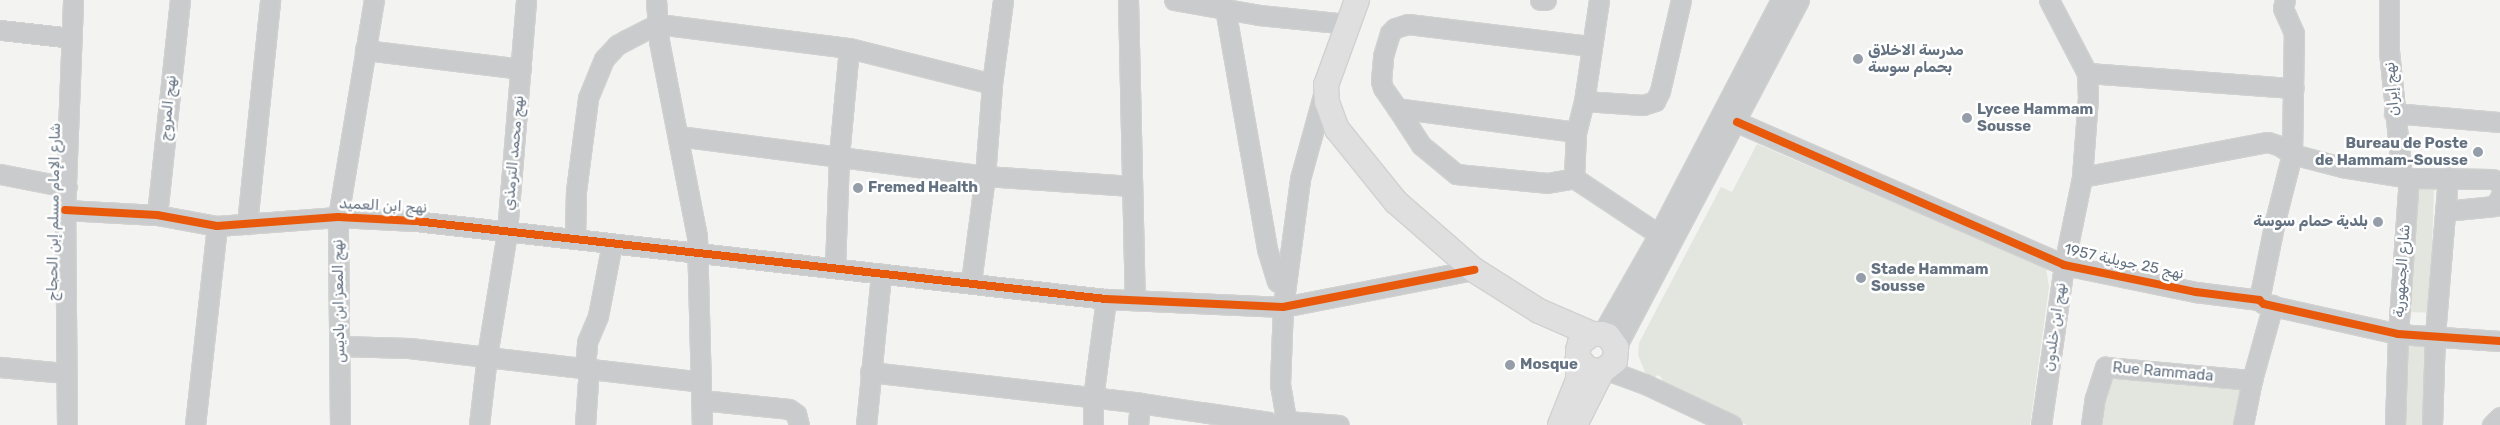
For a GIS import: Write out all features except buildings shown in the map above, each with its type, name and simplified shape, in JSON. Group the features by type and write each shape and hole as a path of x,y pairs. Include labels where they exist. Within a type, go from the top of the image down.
{"main road":[{"path":"1356,0 1326,85 1327,102 1337,129 1396,202 1474,270 1599,352"},
{"path":"1560,425 1578,380 1599,352"},
{"path":"1576,425 1599,352"}],"street":[{"name":"شارع اﻹمام مسلم إبن الحجاج","path":"67,425 65,210 74,0"},
{"name":"نهج المروج","path":"157,216 180,0"},
{"path":"247,224 270,0"},
{"name":"نهج المعز ابن باديس","path":"340,425 338,217 374,0"},
{"name":"نهج محمد الترمذي","path":"479,425 487,356 508,232 526,0"},
{"path":"656,0 658,24 698,252 702,425"},
{"path":"971,282 985,176 992,84 1003,0"},
{"path":"1128,0 1135,300"},
{"path":"1174,0 1225,8 1261,8 1347,24"},
{"path":"1540,0 1546,0"},
{"path":"1574,178 1576,132 1584,101 1599,0"},
{"path":"1584,101 1643,105 1655,101 1660,90 1681,0"},
{"path":"1666,238 1781,0"},
{"path":"1732,425 1646,384 1599,352 1737,122 1799,0"},
{"name":"نهج ابن خلدون","path":"2042,425 2064,265 2082,177 2088,98 2087,73 2049,0"},
{"path":"2243,425 2266,303 2275,221 2292,154 2294,33 2283,8 2285,0"},
{"name":"نهج إيران","path":"2388,0 2388,51 2394,113 2406,177"},
{"path":"1225,8 1267,249 1277,281 1286,287"},
{"path":"575,238 576,191 588,98 597,72 604,59 617,45 658,24 849,48 992,84"},
{"path":"1591,46 1404,24 1390,33 1382,66 1383,88 1422,145 1456,174 1547,183 1574,178 1666,238"},
{"path":"0,30 72,38"},
{"path":"835,267 839,156 849,48"},
{"path":"365,50 521,69"},
{"path":"2087,73 2293,88"},
{"path":"1278,423 1283,307 1300,179 1326,85"},
{"path":"1397,108 1576,132"},
{"path":"2394,113 2500,122"},
{"name":"نهج 25 جويلية 1957","path":"1737,122 2064,265 2196,292 2266,303 2398,334 2435,335 2500,342"},
{"path":"678,136 985,176 1132,186"},
{"path":"2082,177 2261,142 2273,143 2292,154 2342,167 2406,177 2492,179 2498,181 2500,185"},
{"path":"0,174 67,187"},
{"name":"شارع الجمهورية","path":"2395,425 2406,177"},
{"path":"2432,425 2435,335 2448,178"},
{"path":"2445,211 2495,206 2500,197"},
{"name":"نهج ابن العميد","path":"65,210 157,216 217,226 338,217 415,221 835,267 881,274 971,282 1106,299 1283,307 1474,270"},
{"path":"195,425 217,226"},
{"path":"585,425 587,342 598,316 612,243"},
{"path":"866,425 881,274"},
{"path":"1093,425 1093,398 1106,299"},
{"path":"340,346 409,348 587,367 789,409 796,414 799,425"},
{"path":"0,367 66,373"},
{"name":"Rue Rammada","path":"2092,425 2095,398 2105,367 2252,380"},
{"path":"870,372 1140,403 1278,423 1339,425"},
{"path":"1138,425 1140,403"},
{"path":"2492,425 2500,417"}],"shaded area":[{"name":"Stade Hammam Sousse","path":"1757,144 2046,268 2049,287 2030,425 1747,425 1664,385 1661,377 1658,375 1652,379 1647,377 1638,355 1639,343 1721,187 1732,192"},
{"path":"2409,189 2434,190 2430,313 2405,312"},
{"path":"2405,338 2431,340 2425,425 2399,425"},
{"path":"2098,371 2248,384 2237,425 2089,425"}],"cycle path":[{"path":"1737,122 2064,265 2196,292 2259,300 2264,304 2398,334 2500,341"},
{"path":"65,210 157,215 217,226 338,217 415,221 1106,299 1283,307 1474,270"}],"place":[{"name":"مدرسة الاخلاق بحمام سوسة","path":"1858,59"},
{"name":"Lycee Hammam Sousse","path":"1967,118"},
{"name":"Bureau de Poste de Hammam-Sousse","path":"2478,152"},
{"name":"Fremed Health","path":"858,188"},
{"name":"بلدية حمام سوسة","path":"2378,222"},
{"name":"Stade Hammam Sousse","path":"1861,278"},
{"name":"Mosque","path":"1510,365"}]}
